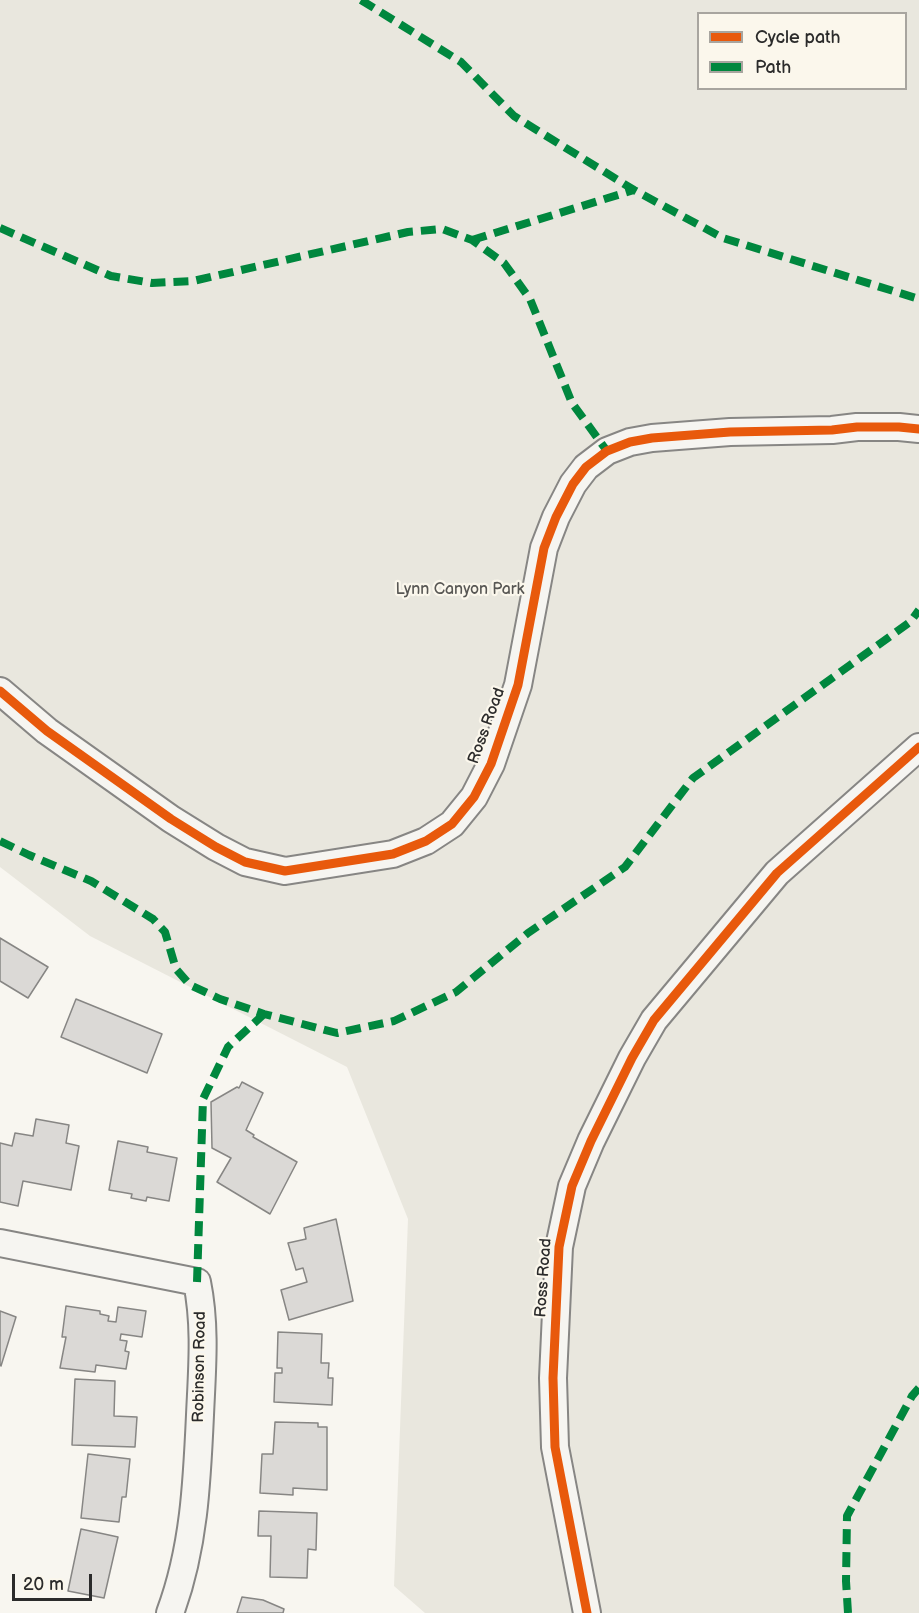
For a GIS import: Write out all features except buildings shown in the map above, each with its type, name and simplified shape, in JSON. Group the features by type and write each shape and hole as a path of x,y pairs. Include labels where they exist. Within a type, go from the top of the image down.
{"street":[{"name":"Ross Road","path":"0,691 47,730 171,819 245,862 285,872 393,854 426,841 452,824 474,797 491,764 518,685 544,548 556,517 573,484 586,467 607,451 630,442 652,438 730,432 832,430 857,427 919,429"},
{"name":"Ross Road","path":"587,1613 555,1447 553,1377 559,1246 572,1186 596,1130 654,1020 777,873 919,747"},
{"name":"Robinson Road","path":"0,1243 197,1282 202,1307 203,1342 196,1503 188,1551 170,1613"}],"green space":[{"name":"Lynn Canyon Park","path":"0,0 919,0 919,1613 425,1613 394,1586 408,1219 347,1067 90,936 0,867"}],"marked path":[{"path":"361,0 461,62 514,116 634,190 723,238 919,299"},
{"path":"472,240 634,190"},
{"path":"0,228 111,276 152,283 193,281 408,232 442,229 472,240 504,263 530,299 572,403 607,451"},
{"path":"0,841 91,881 153,919 165,932 176,969 190,985 220,999 264,1014 337,1033 394,1021 456,992 528,933 625,867 693,778 910,622 919,610"},
{"path":"197,1282 203,1099 228,1047 264,1014"},
{"path":"848,1613 847,1516 912,1396 919,1388"}],"cycle path":[{"path":"0,691 47,731 171,819 245,862 285,871 393,854 426,841 452,824 474,797 491,764 518,685 544,548 556,517 573,484 586,467 607,451 630,442 652,438 730,432 832,430 857,427 919,429"},
{"path":"587,1613 555,1447 553,1378 559,1247 572,1186 591,1141 632,1058 654,1020 777,873 919,747"}]}
